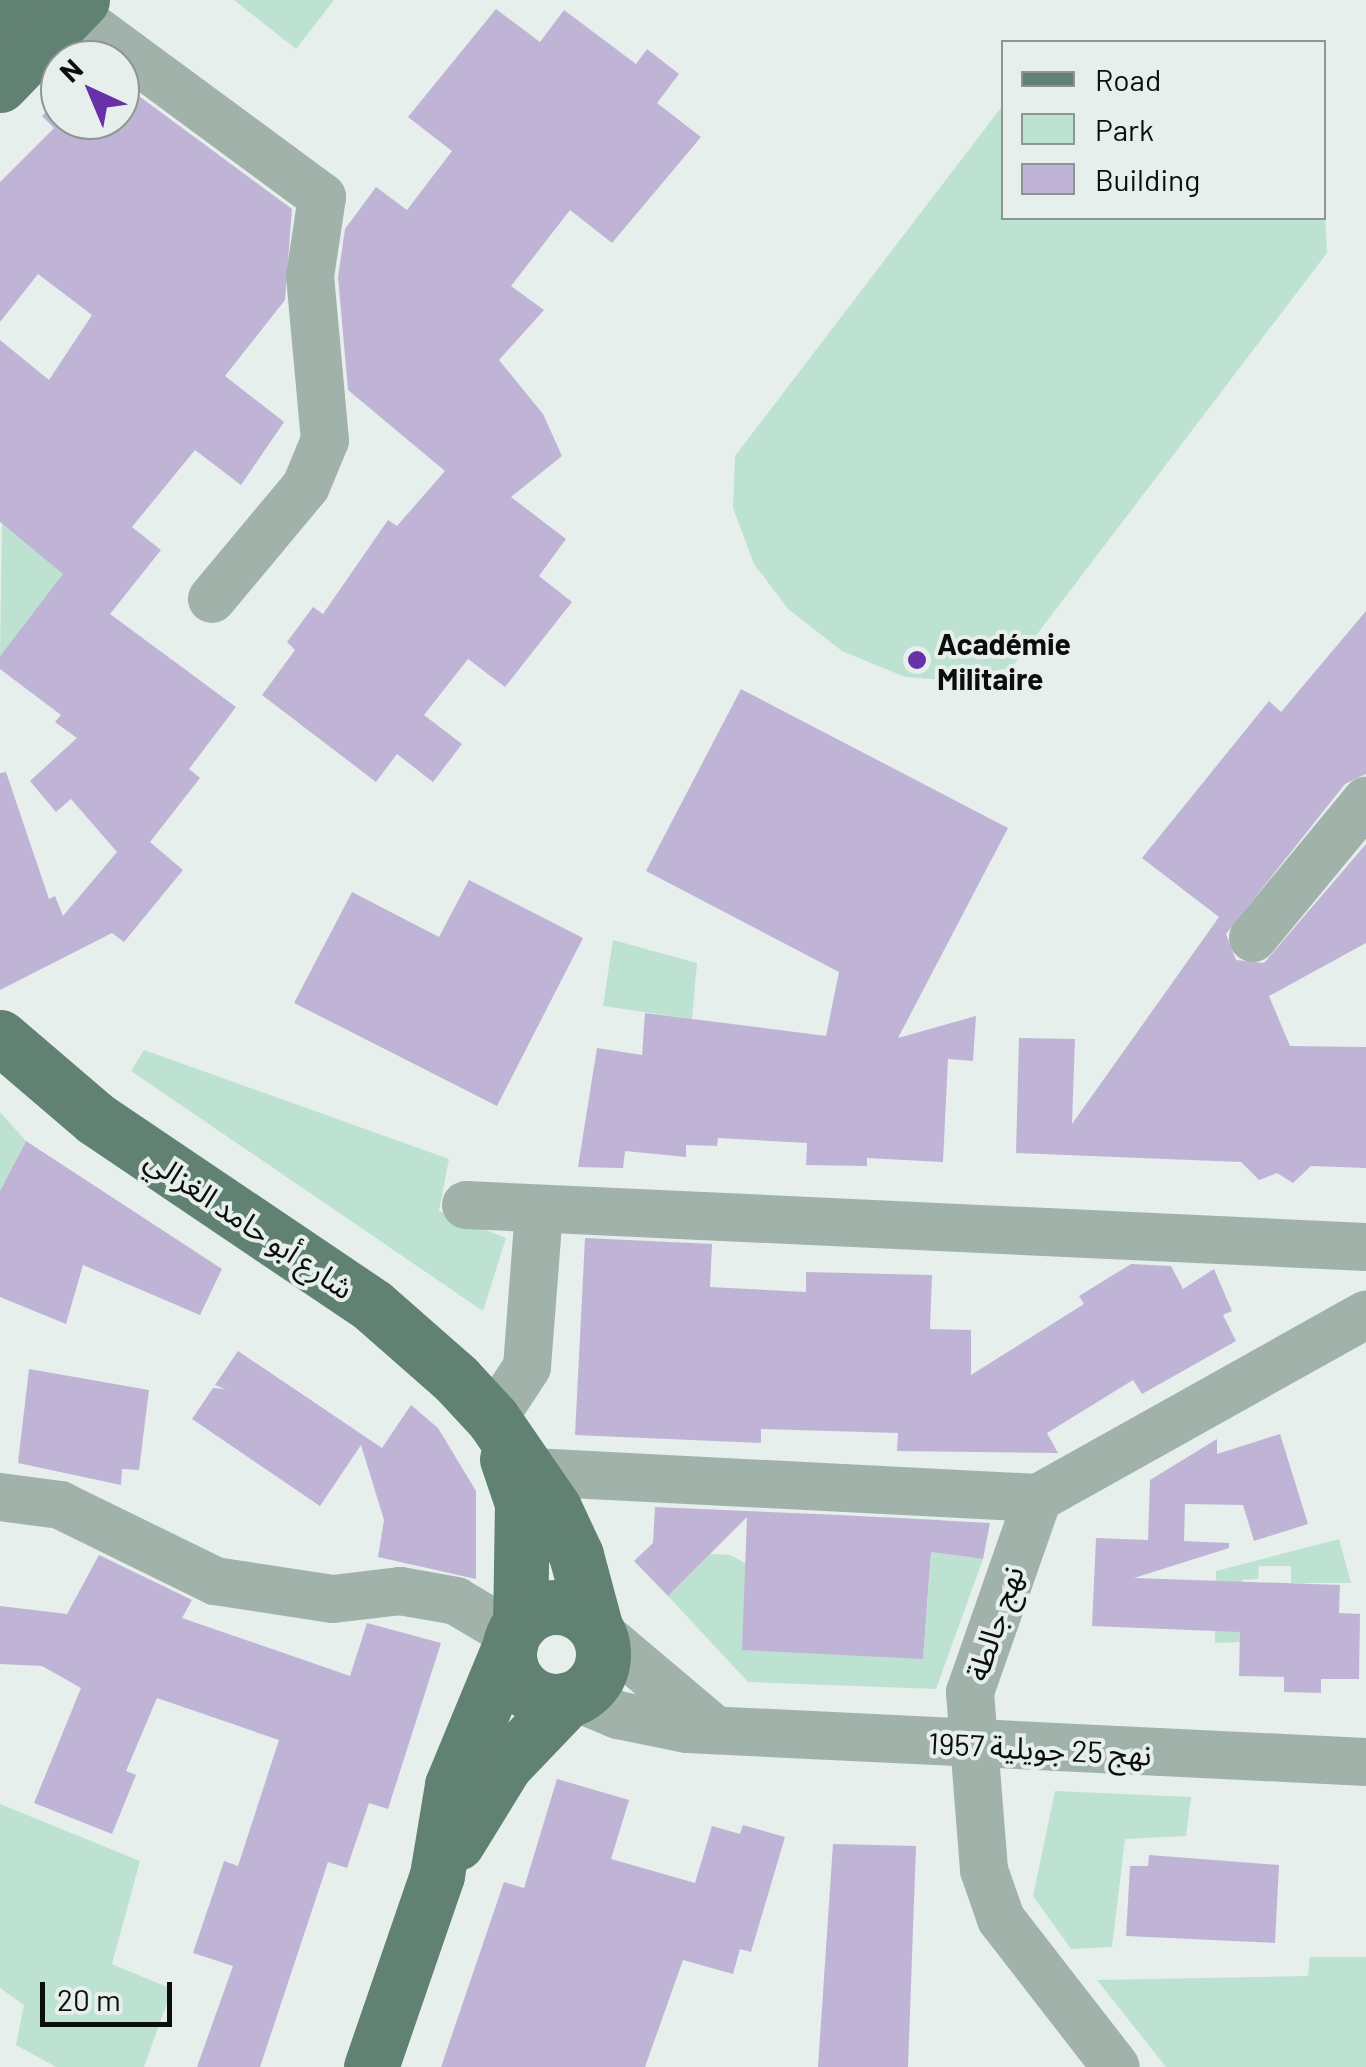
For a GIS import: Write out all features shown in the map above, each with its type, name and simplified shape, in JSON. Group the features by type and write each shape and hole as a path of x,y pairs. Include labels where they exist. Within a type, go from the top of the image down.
{"main road":[{"path":"0,28 58,4"},
{"path":"0,85 58,4"},
{"name":"شارع أبو حامد الغزالي","path":"0,1037 96,1119 372,1306 422,1345 493,1419 532,1472 576,1555 596,1629"},
{"name":"شارع أبو حامد الغزالي","path":"371,2067 436,1875 452,1785 514,1634 522,1503 493,1419"},
{"path":"558,1607 596,1629 603,1662 589,1688 572,1698 528,1692 512,1671 514,1634 558,1607"},
{"name":"شارع أبو حامد الغزالي","path":"436,1875 504,1766 572,1698"}],"street":[{"path":"58,4 322,197 310,276 325,440 306,486 212,599"},
{"path":"1252,938 1366,800"},
{"path":"466,1204 1366,1247"},
{"path":"493,1419 526,1367 539,1210"},
{"path":"532,1472 1038,1498 1366,1315"},
{"path":"0,1496 60,1505 214,1581 318,1598 400,1591 456,1601 514,1634"},
{"name":"نهج جالطة","path":"1038,1498 970,1692 970,1745 990,1898 1116,2067"},
{"path":"596,1629 715,1730"},
{"name":"نهج 25 جويلية 1957","path":"572,1698 618,1715 715,1730 1366,1762"}],"green space":[{"path":"234,0 334,0 296,49"},
{"path":"1001,108 1001,220 1325,220 1327,253 1012,667 957,681 905,677 842,651 788,609 754,564 733,508 735,456"},
{"path":"2,524 65,575 45,630 29,618 0,656"},
{"path":"613,940 697,963 692,1019 603,1006"},
{"path":"144,1050 449,1159 439,1211 506,1238 483,1311 131,1071"},
{"path":"0,1112 26,1141 0,1191"},
{"path":"884,1517 942,1520 939,1553 983,1559 936,1689 748,1682 668,1596 710,1554 730,1555 923,1659 931,1556"},
{"path":"1339,1539 1351,1583 1291,1583 1291,1566 1259,1566 1258,1579 1242,1580 1240,1642 1215,1643 1216,1571"},
{"path":"1055,1791 1191,1797 1186,1836 1125,1839 1112,1947 1071,1949 1033,1896"},
{"path":"0,1804 140,1861 112,1964 172,1989 144,2067 56,2067 16,2045 24,2005 0,1988"},
{"path":"1310,1957 1366,1957 1366,2067 1166,2067 1097,1980 1308,1976"}],"building":[{"path":"496,9 540,42 564,10 636,64 647,49 679,74 657,103 701,137 612,243 570,210 511,286 544,310 499,360 543,414 562,456 511,497 566,539 539,576 572,602 505,687 468,659 424,715 462,744 433,782 397,754 376,782 262,695 295,650 287,642 313,607 323,614 388,520 397,526 445,471 348,390 338,277 345,229 376,187 407,210 452,151 408,117"},
{"path":"140,97 292,209 285,300 225,376 284,422 241,485 195,450 132,527 161,550 110,614 236,707 189,769 200,778 150,842 183,870 124,942 112,933 0,990 0,773 6,772 49,899 55,896 63,916 117,852 71,799 56,812 30,781 77,738 55,722 61,715 0,669 0,656 63,574 0,522 0,340 49,380 92,315 38,274 0,322 0,182 42,140 140,140"},
{"path":"1366,611 1366,774 1345,784 1226,934 1236,960 1264,963 1366,844 1366,943 1269,996 1290,1046 1366,1047 1366,1168 1311,1166 1293,1183 1277,1173 1259,1180 1241,1162 1016,1153 1019,1038 1075,1039 1072,1124 1219,917 1142,858 1269,701 1281,712"},
{"path":"741,689 1008,828 898,1038 976,1016 973,1061 948,1059 943,1162 867,1158 867,1166 806,1165 807,1143 718,1138 717,1146 686,1145 686,1157 625,1151 623,1168 578,1167 597,1048 642,1055 645,1013 826,1036 839,972 646,871"},
{"path":"469,880 583,938 497,1106 294,1003 352,892 439,937"},
{"path":"26,1141 222,1269 200,1315 83,1265 66,1324 0,1297 0,1191"},
{"path":"585,1238 712,1244 710,1287 806,1292 806,1272 932,1275 930,1329 971,1330 971,1375 1084,1304 1079,1296 1131,1264 1171,1266 1183,1289 1214,1269 1232,1311 1223,1315 1236,1341 1142,1394 1133,1380 1047,1433 1058,1453 897,1451 898,1433 761,1429 761,1443 575,1435"},
{"path":"238,1351 382,1448 411,1405 438,1428 476,1491 476,1579 378,1557 384,1520 361,1445 320,1506 192,1419 213,1388 225,1389 215,1385"},
{"path":"29,1369 149,1390 139,1470 122,1469 121,1485 18,1463"},
{"path":"1280,1434 1308,1524 1254,1541 1243,1505 1185,1504 1184,1541 1229,1543 1229,1548 1134,1578 1340,1585 1339,1613 1360,1614 1359,1679 1321,1679 1321,1693 1284,1692 1284,1677 1239,1676 1240,1632 1092,1626 1096,1538 1148,1540 1150,1480 1217,1439 1217,1454"},
{"path":"655,1507 990,1523 983,1559 931,1552 923,1659 742,1650 747,1517 668,1596 634,1561 653,1543"},
{"path":"99,1555 192,1600 182,1618 350,1676 367,1623 441,1643 388,1809 369,1803 347,1868 328,1862 260,2067 197,2067 233,1966 193,1953 224,1861 238,1866 279,1740 157,1698 126,1771 136,1775 112,1834 34,1803 81,1688 42,1666 0,1664 0,1606 67,1614"},
{"path":"557,1779 629,1800 611,1859 695,1883 712,1826 740,1834 743,1825 785,1837 751,1952 740,1949 733,1974 683,1960 645,2067 441,2067 504,1882 524,1888"},
{"path":"833,1844 916,1846 908,2067 818,2067"},
{"path":"1149,1855 1279,1865 1275,1943 1126,1936 1130,1866 1148,1866"}],"place":[{"name":"Académie Militaire","path":"917,660"}]}
